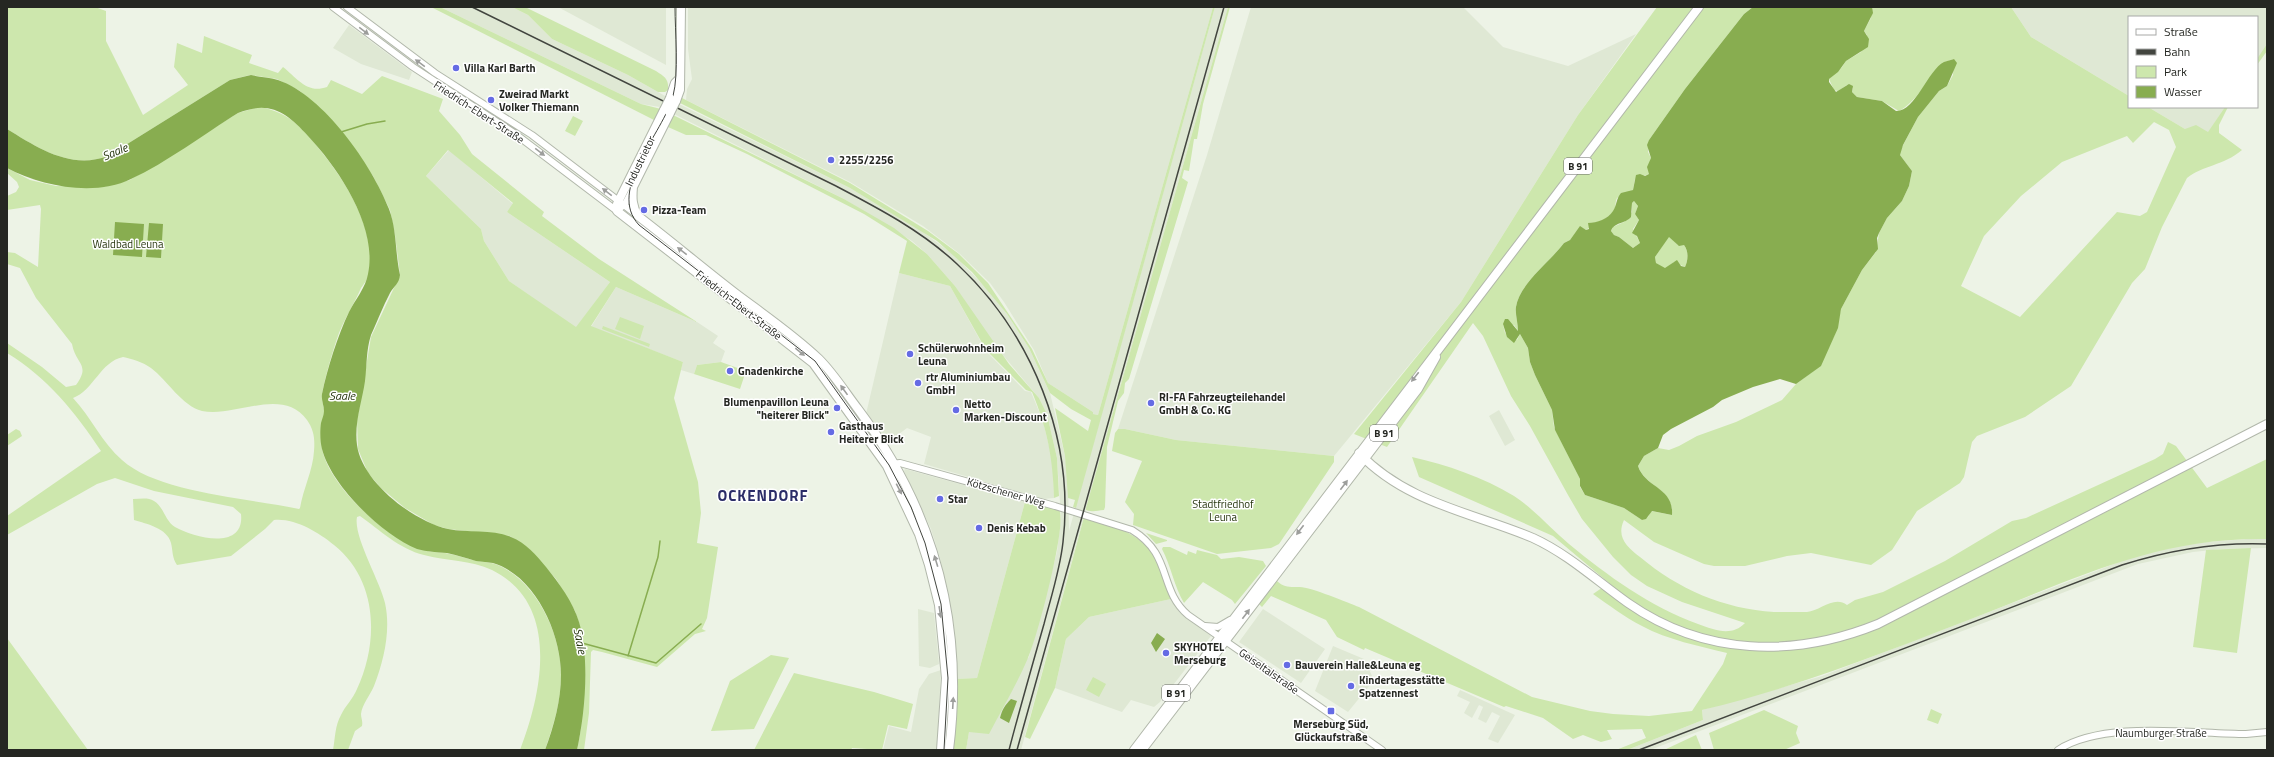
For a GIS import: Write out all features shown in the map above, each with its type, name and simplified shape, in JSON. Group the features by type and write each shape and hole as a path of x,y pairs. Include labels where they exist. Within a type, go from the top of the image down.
{"main road":[{"path":"667,112 673,99 680,90 681,7"},
{"name":"B 91","path":"1134,750 1222,639 1361,456 1456,324 1699,7"},
{"name":"Industrietor","path":"617,211 616,208 622,202 667,112"},
{"name":"Industrietor","path":"638,216 632,200 633,187 667,112"},
{"name":"Friedrich-Ebert-Straße","path":"617,211 813,363 891,465 919,534 939,604 946,678 941,750"},
{"name":"Friedrich-Ebert-Straße","path":"638,216 819,358 867,421 928,534 942,582 949,624 954,678 950,746"},
{"path":"1361,456 1420,497 1449,509 1534,539 1576,564 1645,614 1672,627 1700,638 1728,644 1752,647 1788,648 1836,640 1878,624 2267,424"},
{"name":"B 91","path":"1142,750 1222,639 1232,619 1361,456"}],"street":[{"name":"Friedrich-Ebert-Straße","path":"333,7 412,67 514,133 617,211"},
{"name":"Friedrich-Ebert-Straße","path":"348,7 435,73 532,135 622,202 638,216"},
{"path":"622,202 633,187"},
{"name":"Kötzschener Weg","path":"891,465 900,463 1125,527"},
{"name":"Geiseltalstraße","path":"1125,527 1143,537 1153,548 1162,563 1169,587 1182,610 1382,750"},
{"path":"1203,626 1218,626 1232,619"},
{"name":"Naumburger Straße","path":"2058,750 2078,740 2106,733 2246,734 2267,732"}],"shaded area":[{"path":"440,7 512,7 528,15 552,39 628,75 681,105 850,188 919,229 954,255 989,291 1007,314 1029,348 1050,393 1065,456 1068,480 1069,531 1215,7 1228,7 1086,509 1021,750 966,750 969,732 1029,657 1057,552 1061,518 1057,458 1047,414 1039,398 991,341 955,286 927,254 912,241 844,199 660,107 641,104"},
{"path":"558,7 666,7 666,65"},
{"path":"688,7 1213,7 1098,415 1093,414 1093,412 1048,383 1034,350 1004,302 990,283 960,254 923,226 850,182 686,100 687,89 692,79 688,49"},
{"path":"1251,7 1463,7 1503,47 1568,66 1636,34 1578,115 1461,302 1334,456 1176,440 1125,429 1118,429 1207,155"},
{"path":"2011,7 2267,7 2267,45 2258,59 2258,16 2128,16 2128,95 2031,37"},
{"path":"349,25 412,72 409,80 361,64 333,48"},
{"path":"2150,108 2224,108 2208,133 2185,129"},
{"path":"449,150 513,204 507,212 610,282 576,328 509,281 484,241 481,229 426,176"},
{"path":"899,273 950,286 986,351 1025,391 1031,392 1043,421 1053,463 1054,498 1044,499 924,464 931,437 907,428 887,443 866,414"},
{"path":"616,287 697,322 718,336 713,343 725,351 721,362 697,365 694,374 681,370 683,362 591,327"},
{"path":"1499,410 1515,440 1505,446 1489,416"},
{"path":"905,469 1025,502 977,678 956,679 954,626 940,558 931,529 904,471"},
{"path":"2267,539 2267,548 2222,549 2193,552 2138,564 1650,750 1627,750 1703,720 1702,710 1822,676 2135,556 2192,543"},
{"path":"1171,599 1180,613 1211,636 1160,702 1154,707 1131,700 1122,712 1055,688 1066,639 1089,617"},
{"path":"918,609 934,613 939,664 930,668 919,666"},
{"path":"1263,609 1325,649 1301,683 1239,642"},
{"path":"1333,646 1364,659 1374,680 1348,712 1315,691"},
{"path":"941,670 937,750 883,750 889,726 911,732 919,689 929,674"},
{"path":"1460,690 1515,715 1498,743 1488,739 1500,716 1492,712 1486,723 1478,719 1483,707 1479,705 1472,718 1464,713 1470,702 1457,696"}],"green space":[{"path":"7,7 95,7 106,11 106,41 143,115 188,85 174,67 177,43 202,53 204,36 252,55 249,63 278,73 283,67 303,84 314,89 327,87 331,80 362,94 382,76 443,99 439,111 460,135 472,154 544,212 542,216 599,259 697,322 616,287 591,326 683,362 674,398 698,482 701,513 697,543 718,547 707,618 702,629 706,631 695,634 657,667 593,650 591,652 589,713 584,750 577,750 581,729 584,654 579,623 575,611 556,579 528,548 510,536 448,529 434,525 405,508 381,488 368,473 358,449 357,421 371,337 400,275 395,235 390,210 373,176 340,130 300,91 277,79 250,75 230,80 108,156 94,160 68,159 55,155 43,150 7,129","holes":["448,150 513,203 507,212 610,282 576,327 509,281 484,241 481,229 426,176"]},
{"path":"431,7 440,7 641,104 661,109 654,120"},
{"path":"512,7 525,7 656,71 666,79 668,83 668,90 665,92 658,92 628,75 552,39 528,15"},
{"path":"1213,7 1215,7 1076,508 1073,507 1075,500 1068,498 1065,456 1055,408 1088,431 1091,420 1071,409 1050,393 1029,348 1007,314 972,272 937,241 850,188 680,103 682,98 850,183 928,231 959,254 988,283 1032,349 1048,383 1093,412 1093,414 1098,415"},
{"path":"1228,7 1230,7 1203,104 1197,139 1194,139 1189,171 1184,170 1182,178 1188,182 1129,379 1125,383 1124,393 1118,401 1107,447 1105,507 1104,510 1089,511 1086,510 1086,508"},
{"path":"1657,7 1753,7 1744,14 1685,89 1649,140 1648,152 1651,158 1649,174 1635,179 1633,190 1617,198 1615,209 1609,216 1586,230 1580,227 1570,240 1564,243 1529,281 1518,298 1516,307 1518,331 1514,325 1503,324 1505,333 1517,340 1520,334 1528,348 1530,362 1535,375 1552,410 1554,427 1580,479 1580,487 1585,495 1624,508 1642,520 1648,517 1651,511 1672,515 1669,499 1647,479 1638,466 1644,456 1658,448 1669,450 1679,446 1697,436 1736,422 1782,400 1796,384 1820,366 1835,334 1841,309 1862,270 1876,252 1879,233 1887,218 1902,201 1909,186 1912,171 1900,155 1900,151 1918,117 1939,91 1947,86 1953,75 1954,59 1941,65 1916,97 1905,108 1899,111 1882,101 1857,97 1852,92 1853,88 1847,85 1838,91 1834,90 1829,79 1842,67 1846,61 1861,52 1867,35 1864,31 1871,18 1872,7 2011,7 2031,37 2128,95 2128,108 2150,108 2185,129 2196,125 2208,132 2224,108 2228,108 2219,125 2219,133 2242,150 2228,159 2200,170 2187,178 2162,227 2145,269 2132,283 2071,386 2025,417 1977,436 1972,442 1964,477 1960,483 1917,511 1892,550 1871,565 1811,553 1787,556 1745,566 1714,566 1704,564 1654,542 1624,520 1621,532 1622,537 1627,545 1640,557 1670,579 1702,595 1737,607 1755,610 1774,612 1807,612 1837,602 1842,602 1847,605 1855,600 1883,592 1945,561 2012,521 2026,518 2155,459 2163,454 2168,442 2176,446 2207,488 2267,459 2267,539 2230,540 2194,544 2127,560 2061,583 1850,665 1777,689 1702,710 1703,720 1627,750 1616,750 1646,738 1642,729 1607,730 1612,739 1601,742 1583,735 1573,739 1543,718 1506,706 1504,707 1365,648 1364,650 1337,637 1326,620 1271,596 1262,607 1259,604 1277,581 1288,587 1304,587 1359,607 1532,697 1590,711 1613,714 1649,716 1692,711 1723,664 1727,653 1662,635 1629,619 1593,594 1609,583 1553,536 1419,477 1412,457 1477,477 1522,501 1569,544 1614,579 1646,599 1680,617 1716,630 1734,630 1745,623 1682,602 1647,586 1631,575 1613,557 1582,519 1530,426 1511,396 1483,336 1473,323 1387,447 1354,434 1461,302 1578,115","holes":["2154,122 2169,130 2176,147 2147,212 2140,216 2117,212 2020,317 1961,286 1984,236 2021,196 2062,162 2127,136 2133,143"]},
{"path":"2267,44 2267,51 2258,64 2258,58"},
{"name":"Waldbad Leuna","path":"259,107 270,110 289,118 304,131 343,181 358,210 368,241 370,257 369,273 339,333 329,364 322,394 324,412 321,444 326,462 346,492 359,507 389,532 403,541 417,548 431,552 445,553 495,564 510,571 523,582 534,595 544,610 551,627 557,644 560,661 560,696 554,723 545,750 520,750 535,703 539,677 540,651 537,627 529,604 514,585 492,570 476,564 424,555 406,548 398,544 360,516 357,517 359,535 385,603 387,613 387,634 386,645 378,676 364,704 361,714 362,726 355,731 348,750 333,750 339,719 355,693 364,671 369,652 371,632 370,612 366,594 359,576 349,559 321,535 290,521 274,520 231,556 177,565 173,557 169,538 156,527 134,520 133,499 147,499 154,501 175,527 194,535 205,537 227,537 235,533 240,526 241,514 233,507 154,491 115,478 97,484 7,535 7,516 101,451 71,409 60,397 35,373 7,353 7,343 42,367 66,387 76,385 82,373 81,364 76,356 72,344 36,298 20,268 7,264 7,252 15,253 38,267 41,209 40,205 7,210 7,196 16,192 19,187 17,182 7,173 7,168 30,180 56,186 103,187 130,180 238,113","holes":["123,357 141,362 151,368 188,404 202,411 229,411 271,404 285,405 297,410 307,420 314,435 312,465 300,508 205,493 181,487 158,480 138,471 122,460 108,446 73,398 86,389 108,364"]},
{"path":"673,115 844,199 894,228 927,254 955,286 1009,364 1039,398 1047,414 1057,458 1059,496 1054,498 1051,456 1042,418 1032,392 1026,390 986,350 950,286 899,273 907,241 864,214 747,154 706,135 686,135 668,127"},
{"path":"573,116 583,121 575,136 565,131"},
{"path":"1634,201 1638,206 1635,214 1639,220 1633,229 1640,243 1633,248 1614,235 1611,231 1613,227 1624,222 1632,212 1632,203"},
{"path":"1669,236 1678,245 1684,245 1686,247 1688,256 1685,267 1674,262 1667,268 1663,268 1656,263 1655,257"},
{"path":"620,317 644,326 640,339 615,329"},
{"path":"603,326 650,344 649,347 602,329"},
{"path":"721,362 746,371 740,389 694,374 697,365"},
{"path":"16,429 20,431 22,436 7,446 7,435"},
{"name":"Stadtfriedhof Leuna","path":"1118,429 1125,429 1176,440 1334,456 1334,462 1279,544 1271,548 1217,554 1133,525 1134,514 1125,502 1142,461 1112,451 1115,433"},
{"path":"1027,501 1059,510 1061,519 1056,557 1038,628 1024,668 989,734 969,732 966,750 952,750 956,679 977,678 1025,502"},
{"path":"1084,517 1118,528 1137,538 1146,545 1159,565 1171,599 1089,617 1066,639 1055,688 1030,739 1025,737"},
{"path":"1146,533 1167,540 1167,541 1156,544"},
{"path":"1163,547 1170,547 1187,555 1188,551 1196,554 1197,550 1217,555 1221,559 1239,557 1263,561 1266,566 1235,604 1232,600 1203,582 1184,603 1162,549"},
{"path":"2251,548 2237,653 2193,647 2206,550"},
{"path":"7,638 88,750 7,750"},
{"path":"771,655 789,658 754,729 711,731 730,681"},
{"path":"794,673 874,692 913,704 907,729 888,725 882,750 852,748 851,750 754,750"},
{"path":"1093,677 1106,684 1099,697 1086,690"},
{"path":"1931,709 1942,714 1938,724 1927,720"},
{"path":"1764,710 1798,726 1796,733 1800,743 1784,750 1714,750 1709,733"},
{"path":"1696,735 1702,750 1664,750"}],"water":[{"path":"1753,7 1872,7 1873,13 1864,31 1869,39 1868,47 1846,61 1838,72 1829,79 1829,82 1836,92 1849,84 1853,86 1852,92 1857,97 1882,101 1896,111 1903,110 1909,105 1938,66 1944,62 1954,59 1957,63 1947,86 1939,91 1918,117 1903,145 1900,155 1912,171 1909,186 1902,201 1887,218 1877,238 1878,249 1862,270 1841,309 1838,328 1821,366 1796,384 1780,379 1753,387 1722,400 1713,407 1671,429 1663,435 1658,448 1644,456 1638,466 1647,479 1669,499 1672,515 1652,511 1646,519 1642,520 1624,508 1585,495 1580,486 1580,479 1555,430 1552,410 1535,375 1530,362 1528,348 1520,334 1514,343 1507,337 1503,324 1505,319 1508,319 1518,331 1516,307 1518,298 1529,281 1564,243 1570,240 1580,226 1586,230 1589,229 1588,223 1602,220 1611,214 1621,193 1633,190 1636,175 1640,174 1645,176 1649,174 1647,167 1651,158 1647,145 1649,140 1685,89 1744,14","holes":["1634,201 1638,206 1635,214 1639,220 1632,233 1637,236 1640,243 1633,248 1614,235 1611,231 1617,224 1626,221 1631,217 1632,203","1669,237 1679,246 1684,245 1686,247 1688,256 1685,267 1681,266 1677,260 1665,268 1656,263 1655,257"]},
{"name":"Saale","path":"251,75 278,80 295,88 329,116 359,153 381,191 392,217 400,275 385,303 369,341 365,381 356,437 361,459 368,473 379,486 405,509 434,525 448,529 496,533 511,537 530,550 556,580 569,600 579,622 584,652 584,703 577,750 545,750 554,722 558,703 561,684 560,659 551,625 543,608 522,580 508,570 493,563 476,561 447,553 421,550 403,542 374,521 360,507 347,493 327,463 322,449 320,432 324,411 322,394 324,384 341,331 349,312 363,289 367,279 370,256 362,218 353,200 332,165 320,149 300,128 285,115 269,108 249,109 238,113 171,157 131,179 101,187 84,188 51,184 36,180 7,168 7,129 43,150 55,155 68,159 94,160 108,156 230,80"},
{"path":"115,222 144,224 142,257 113,255"},
{"path":"149,223 163,224 161,258 146,257"},
{"path":"1157,633 1165,639 1156,652 1151,643"},
{"path":"1011,699 1017,701 1009,723 1000,718 1004,708"}],"waterway":[{"path":"341,132 367,124 385,121"},
{"path":"628,656 658,557 660,541"},
{"path":"582,643 656,663 701,624"}],"tram line":[{"path":"675,7 675,87 668,110 640,161 633,178 629,195 631,211 639,225 815,361 889,465 911,507 925,543 941,604 948,678 944,750"}],"railway":[{"path":"472,7 836,186 884,212 929,241 957,264 984,292 1007,322 1027,356 1043,391 1055,427 1062,465 1065,503 1063,542 1058,573 1009,750"},
{"path":"1017,750 1224,7"},
{"path":"1639,750 2122,565 2157,555 2193,548 2230,544 2267,544"}],"place":[{"name":"Villa Karl Barth","path":"456,68"},
{"name":"Zweirad Markt Volker Thiemann","path":"491,100"},
{"name":"2255/2256","path":"831,160"},
{"name":"Pizza-Team","path":"644,210"},
{"name":"Schülerwohnheim Leuna","path":"910,354"},
{"name":"Gnadenkirche","path":"730,371"},
{"name":"rtr Aluminiumbau GmbH","path":"918,383"},
{"name":"RI-FA Fahrzeugteilehandel GmbH & Co. KG","path":"1151,403"},
{"name":"Blumenpavillon Leuna \"heiterer Blick\"","path":"837,408"},
{"name":"Netto Marken-Discount","path":"956,410"},
{"name":"Gasthaus Heiterer Blick","path":"831,432"},
{"name":"Star","path":"940,499"},
{"name":"Denis Kebab","path":"979,528"},
{"name":"SKYHOTEL Merseburg","path":"1166,653"},
{"name":"Bauverein Halle&Leuna eg","path":"1287,665"},
{"name":"Kindertagesstätte Spatzennest","path":"1351,686"},
{"name":"Merseburg Süd, Glückaufstraße","path":"1331,711"}],"district":[{"name":"OCKENDORF","path":"763,496"}]}
